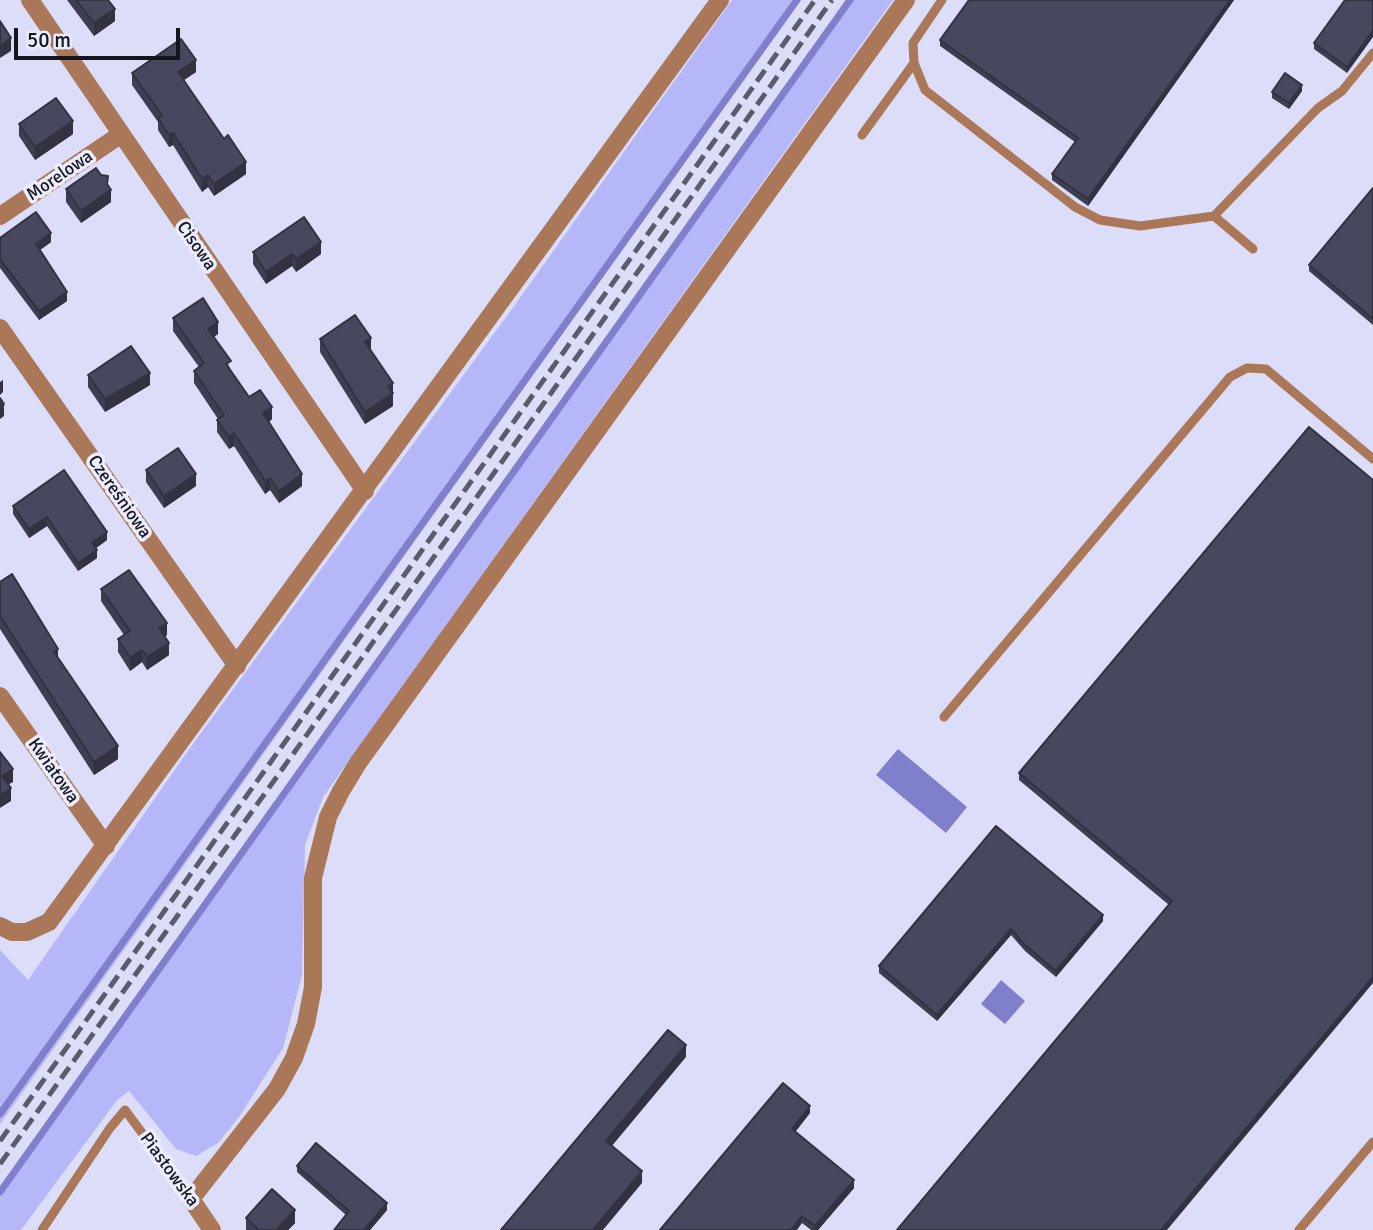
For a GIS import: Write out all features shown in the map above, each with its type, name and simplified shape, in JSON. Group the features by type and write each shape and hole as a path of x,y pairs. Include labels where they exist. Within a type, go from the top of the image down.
{"street":[{"name":"Cisowa","path":"30,0 365,491"},
{"path":"6,929 27,932 49,922 720,0"},
{"path":"191,1199 277,1089 294,1058 306,1024 313,987 313,878 328,817 341,791 358,763 906,0"},
{"name":"Morelowa","path":"0,216 120,135"},
{"name":"Czereśniowa","path":"0,328 237,666"},
{"name":"Kwiatowa","path":"0,696 106,846"},
{"name":"Piastowska","path":"191,1199 212,1230"}],"lane":[{"path":"942,0 913,43 914,64 925,90 1075,207 1100,220 1140,226 1214,216 1318,108 1342,91 1373,53"},
{"path":"862,135 914,64"},
{"path":"1214,216 1253,249"},
{"path":"944,717 1230,377 1247,368 1266,369 1373,459"},
{"name":"Piastowska","path":"42,1230 125,1110 191,1199"},
{"path":"1299,1230 1373,1142"}],"shaded area":[{"path":"732,0 800,0 0,1124 0,950 28,980 190,748 512,309"},
{"path":"850,0 893,0 323,797 305,845 302,975 283,1048 239,1117 218,1143 196,1156 176,1149 129,1091 117,1100 21,1230 0,1230 0,1196"},
{"path":"898,749 967,807 946,833 876,775"},
{"path":"1001,980 1025,1001 1005,1024 981,1004"}],"building":[{"path":"76,0 108,0 115,9 94,23"},
{"path":"969,0 1230,0 1088,199 1052,174 1078,138 940,40"},
{"path":"1345,0 1373,0 1373,30 1347,67 1314,43"},
{"path":"0,21 11,38 0,46"},
{"path":"181,39 196,60 178,72 224,139 228,135 246,162 214,184 208,175 202,179 173,133 169,135 158,118 162,115 132,73"},
{"path":"1285,73 1302,85 1289,103 1272,92"},
{"path":"56,98 73,121 35,147 19,124"},
{"path":"96,168 101,175 108,176 107,184 111,190 81,211 66,189"},
{"path":"1373,188 1373,319 1309,265"},
{"path":"36,212 51,233 36,244 67,292 39,311 0,259 0,238"},
{"path":"304,217 321,242 296,259 292,254 266,272 253,252"},
{"path":"203,298 218,322 208,329 231,361 226,364 249,397 260,390 272,407 263,413 302,474 279,491 270,478 265,481 234,433 229,437 217,420 224,415 194,371 204,363 173,318"},
{"path":"355,315 371,338 365,342 393,383 388,386 393,393 365,412 320,339"},
{"path":"131,346 150,373 105,399 88,375"},
{"path":"1309,427 1373,480 1373,977 1161,1230 897,1230 1172,901 1019,773"},
{"path":"178,448 196,474 164,496 146,470"},
{"path":"64,470 107,532 92,543 97,550 78,563 47,517 29,529 13,506"},
{"path":"129,570 167,623 159,628 169,643 147,657 142,650 130,658 118,639 130,631 101,589"},
{"path":"12,574 58,649 54,652 118,746 94,762 0,616 0,582"},
{"path":"0,752 13,769 2,776 11,788 0,796"},
{"path":"996,826 1103,915 1056,971 1025,945 1011,929 937,1015 879,966"},
{"path":"668,1030 686,1045 606,1141 642,1171 593,1230 501,1230"},
{"path":"783,1083 810,1106 792,1129 854,1180 815,1226 802,1216 791,1230 660,1230"},
{"path":"316,1143 387,1203 364,1230 334,1230 349,1211 297,1166"},
{"path":"272,1189 295,1210 276,1230 259,1230 246,1218"}],"waterway":[{"path":"0,1114 797,0"},
{"path":"0,1192 850,0"}],"railway":[{"path":"0,1141 815,0"},
{"path":"0,1164 832,0"}]}
